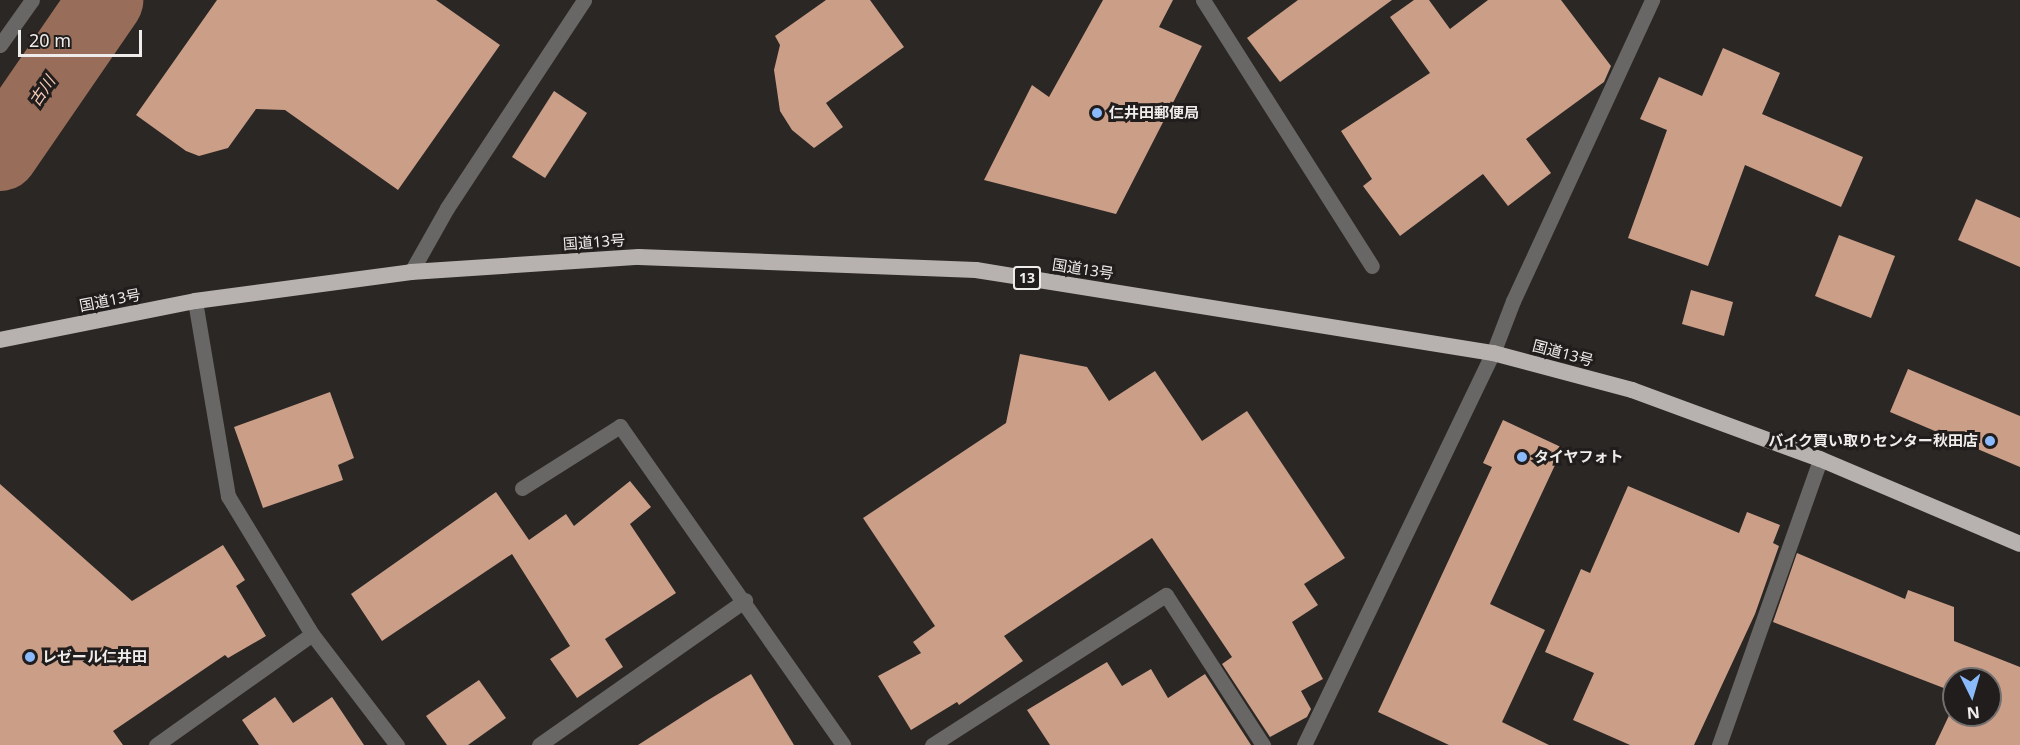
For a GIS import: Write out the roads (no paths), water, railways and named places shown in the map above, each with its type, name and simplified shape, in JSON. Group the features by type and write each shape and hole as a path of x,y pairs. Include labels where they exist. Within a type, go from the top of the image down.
{"highway":[{"name":"国道13号","path":"0,340 195,301 411,272 639,257 976,270 1493,352 1632,390 1820,459 2020,544"}],"street":[{"path":"0,45 32,0"},
{"path":"411,272 447,208 584,0"},
{"path":"1203,0 1372,266"},
{"path":"1304,745 1493,352 1513,301 1652,0"},
{"path":"195,301 228,496 312,634 397,745"},
{"path":"522,488 620,426 745,600 843,745"},
{"path":"1719,745 1820,459"},
{"path":"932,745 1166,595 1263,745"},
{"path":"539,745 745,600"},
{"path":"156,745 312,634"}],"waterway":[{"name":"古川","path":"0,153 105,0"}],"place":[{"name":"仁井田郵便局","path":"1097,113"},
{"name":"バイク買い取りセンター秋田店","path":"1990,441"},
{"name":"タイヤフォト","path":"1522,457"},
{"name":"レゼール仁井田","path":"30,657"}]}
